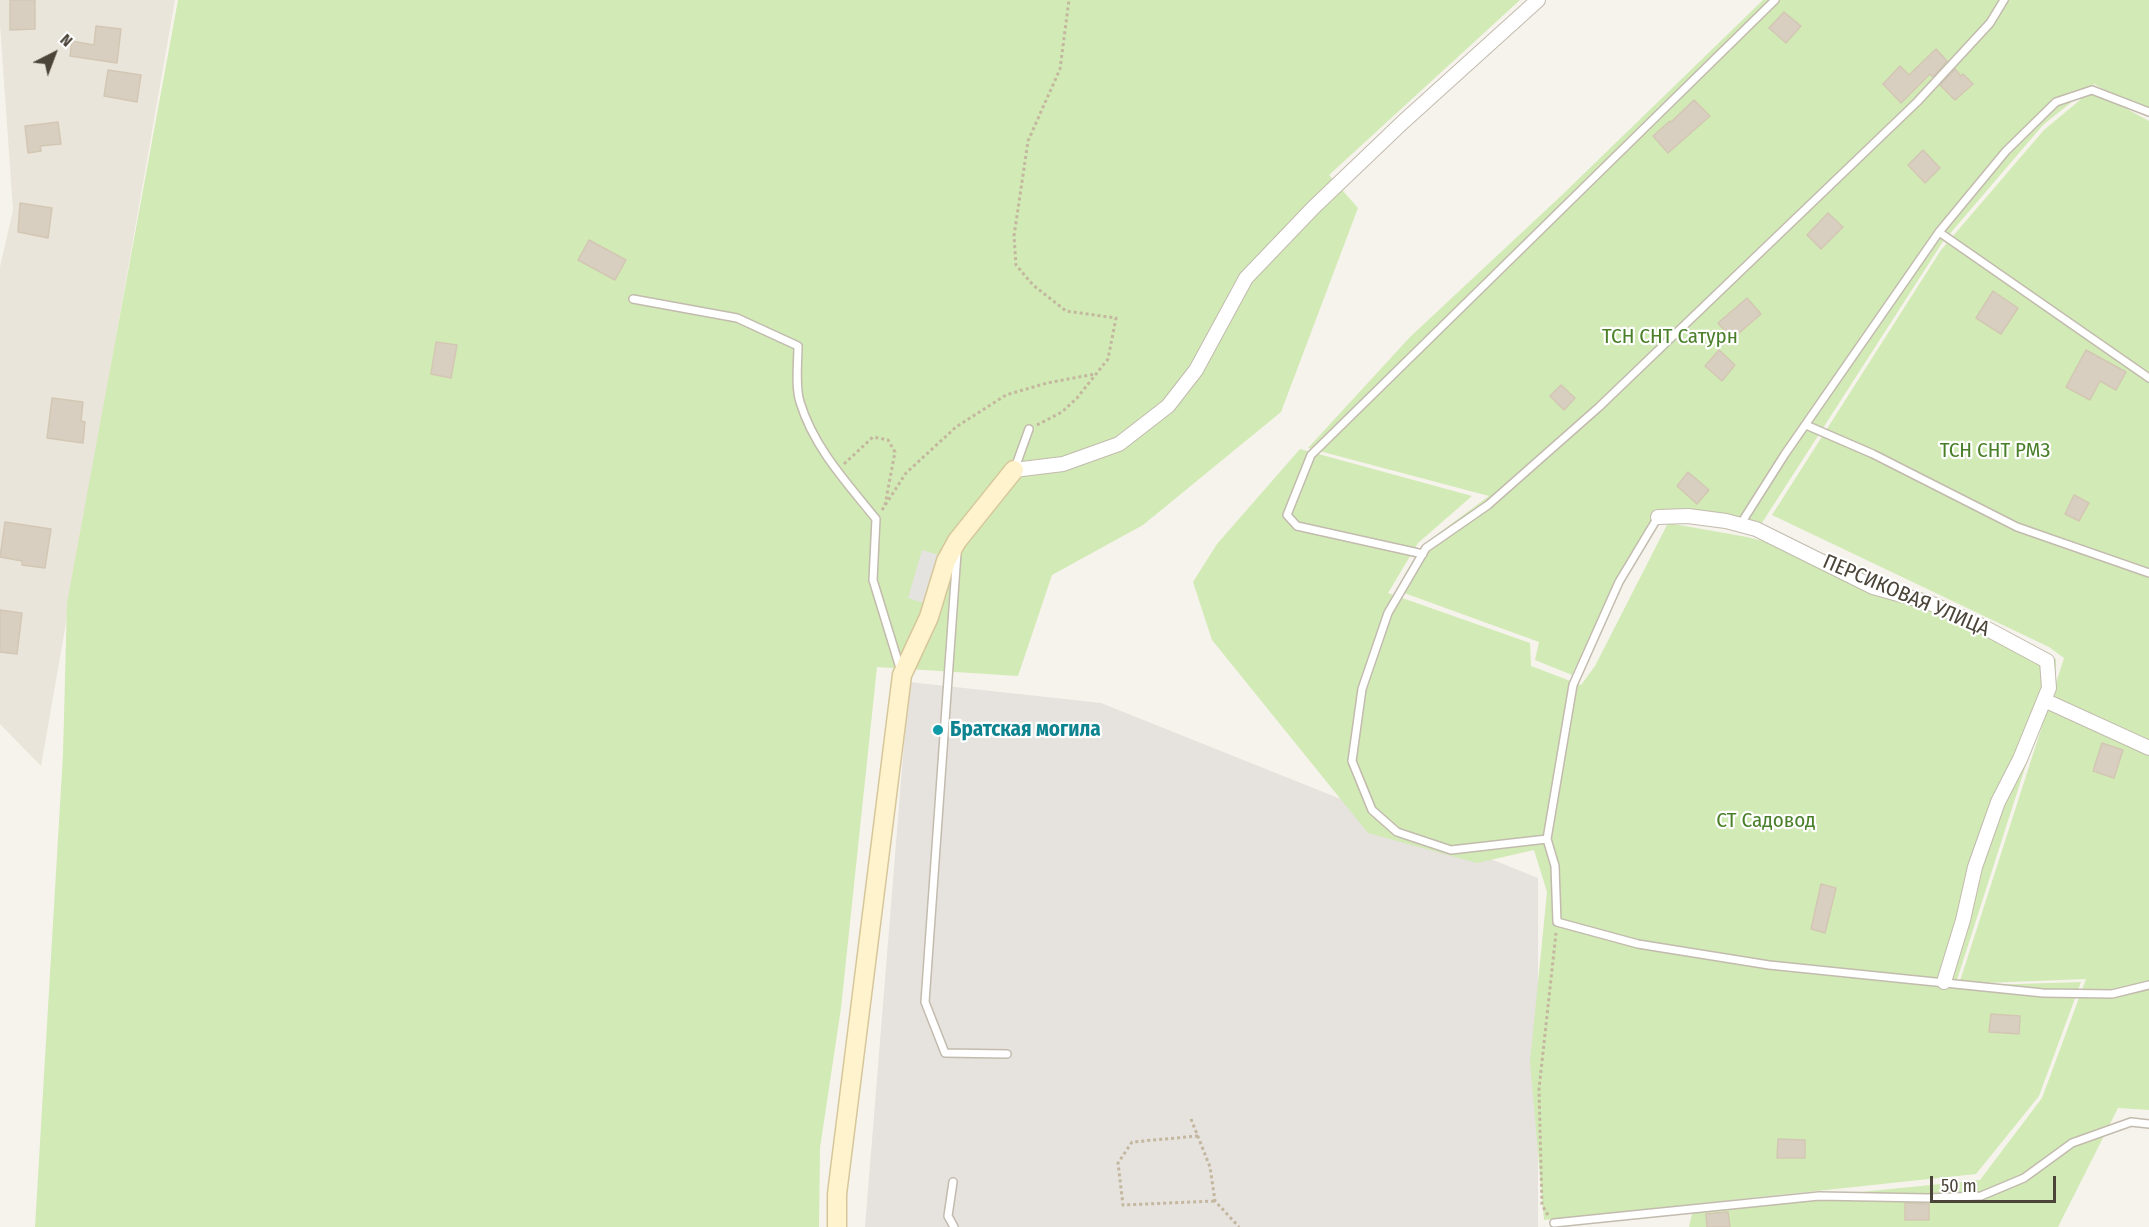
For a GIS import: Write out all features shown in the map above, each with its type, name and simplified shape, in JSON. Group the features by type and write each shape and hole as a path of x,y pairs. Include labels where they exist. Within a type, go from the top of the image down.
{"street":[{"path":"837,1227 837,1194 902,675 928,617 946,561 957,541 1014,470 1063,464 1119,444 1168,406 1196,370 1246,278 1314,207 1403,122 1538,0"},
{"name":"ПЕРСИКОВАЯ УЛИЦА","path":"1658,517 1688,516 1756,529 1873,587 1930,603 1980,625 2048,661 2049,688 2044,700"},
{"path":"1944,982 1964,920 1975,867 1998,802 2020,759 2044,700 2149,748"}],"lane":[{"path":"1423,554 1297,526 1287,515 1311,455 1775,0"},
{"path":"1547,839 1451,850 1397,832 1372,810 1352,761 1362,689 1388,613 1426,548 1488,505 1599,407 1917,102 1990,23 2004,0"},
{"path":"1740,525 1806,424 1939,232 2006,151 2056,102 2091,90 2149,112"},
{"path":"1939,232 2149,378"},
{"path":"633,300 737,318 798,346 799,400 814,437 836,471 876,519 873,580 902,675"},
{"path":"1806,424 1873,454 2016,528 2149,573"},
{"path":"1014,470 1029,429"},
{"path":"1658,517 1619,582 1573,685 1547,839 1556,866 1557,922 1638,944 1769,965 2043,993 2112,994 2149,985"},
{"path":"957,541 925,1002 945,1053 1007,1054"},
{"path":"1554,1223 1819,1196 1927,1198 1981,1196 2024,1178 2072,1143 2131,1122 2149,1124"},
{"path":"953,1182 948,1216 954,1227"}],"path":[{"path":"1029,429 1062,412 1077,398 1108,359 1116,318 1066,311 1033,285 1016,265 1014,236 1028,141 1060,69 1069,0"},
{"path":"876,519 906,472 956,427 1006,395 1047,383 1096,374"},
{"path":"836,471 873,438 888,440 895,452 884,507"},
{"path":"1554,1223 1542,1205 1539,1089 1557,922"},
{"path":"1191,1119 1210,1167 1215,1201 1239,1227"},
{"path":"1198,1136 1132,1142 1118,1163 1123,1205 1215,1201"}],"shaded area":[{"path":"0,0 175,0 41,766 0,724 0,267 13,210"},
{"path":"922,550 939,555 924,603 908,598"},
{"path":"909,682 1101,703 1538,878 1538,1227 865,1227"}],"green space":[{"path":"178,0 1520,0 1329,175 1358,208 1281,412 1143,525 1052,575 1018,676 877,667 841,1008 820,1148 819,1227 35,1227 63,754 67,603"},
{"name":"ТСН СНТ Сатурн","path":"1763,0 2149,0 2149,114 2094,84 2043,125 1942,243 1760,526 1708,515 1650,525 1606,602 1572,675 1535,660 1539,642 1396,590 1414,559 1428,541 1489,496 1308,448 1410,337 1563,194"},
{"name":"ТСН СНТ РМЗ","path":"2092,90 2149,121 2149,1110 2118,1108 2058,1227 1689,1227 1693,1209 1980,1180 2042,1098 2086,979 1959,984 2064,658 2049,647 1772,515 1941,250 2044,130"},
{"name":"СТ Садовод","path":"1300,449 1472,496 1418,543 1388,593 1530,643 1531,666 1581,685 1595,666 1668,523 1747,537 1860,566 2056,659 2056,671 1955,986 2081,982 2039,1096 1976,1174 1544,1220 1530,1062 1547,892 1534,850 1477,863 1368,833 1212,640 1193,582 1217,544"}],"building":[{"path":"10,0 35,0 35,29 10,30"},
{"path":"1784,12 1801,26 1786,43 1769,28"},
{"path":"96,26 121,29 117,63 70,56 72,41 94,45"},
{"path":"1936,49 1947,61 1933,77 1930,74 1901,103 1883,84 1900,66 1909,75"},
{"path":"1955,69 1973,84 1955,100 1940,85"},
{"path":"108,70 141,75 137,102 104,96"},
{"path":"1694,100 1710,116 1668,153 1653,136"},
{"path":"58,122 61,144 40,146 41,151 28,153 25,126"},
{"path":"1923,150 1940,168 1925,183 1908,165"},
{"path":"20,203 52,208 48,238 18,232"},
{"path":"1828,213 1843,227 1821,249 1807,235"},
{"path":"589,240 626,260 615,280 578,260"},
{"path":"1993,291 2018,308 2001,334 1976,318"},
{"path":"1747,298 1761,314 1732,339 1718,323"},
{"path":"436,342 457,345 451,378 431,374"},
{"path":"1719,350 1735,365 1722,381 1705,366"},
{"path":"2086,350 2126,372 2116,390 2100,381 2090,400 2066,387"},
{"path":"1561,385 1575,398 1564,410 1550,396"},
{"path":"52,398 83,402 81,421 85,422 83,443 47,438"},
{"path":"1688,472 1709,490 1697,504 1677,486"},
{"path":"2074,495 2089,503 2079,521 2065,514"},
{"path":"5,522 51,529 45,568 22,565 22,561 0,557"},
{"path":"0,610 22,613 17,654 0,652"},
{"path":"2102,743 2123,750 2114,778 2093,771"},
{"path":"1821,884 1836,888 1825,933 1811,929"},
{"path":"1991,1014 2020,1016 2019,1034 1989,1032"},
{"path":"1778,1139 1805,1140 1805,1158 1777,1158"},
{"path":"1905,1203 1929,1204 1929,1220 1905,1220"},
{"path":"1728,1212 1730,1227 1707,1227 1706,1214"}],"place":[{"name":"Братская могила","path":"938,730"}]}
